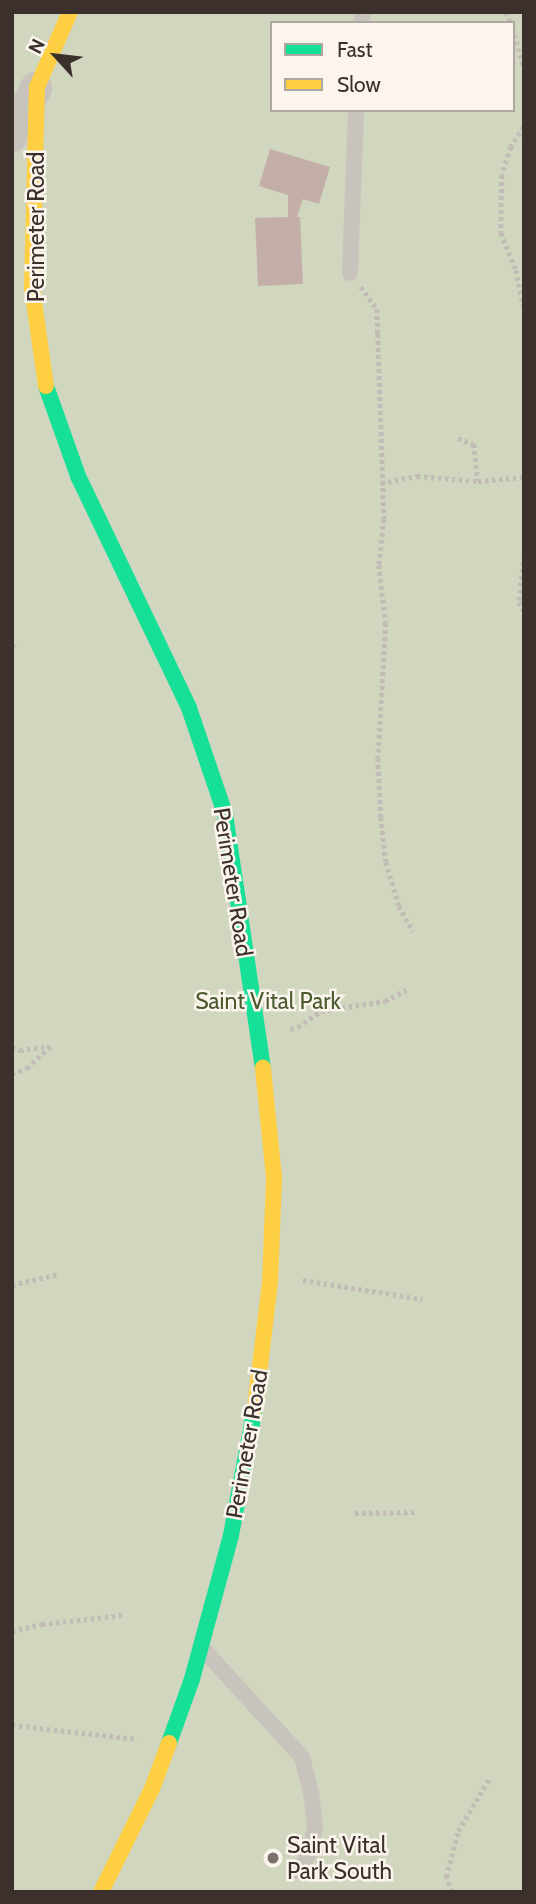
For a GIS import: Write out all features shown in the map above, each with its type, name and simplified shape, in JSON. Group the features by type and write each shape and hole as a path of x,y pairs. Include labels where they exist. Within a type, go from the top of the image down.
{"street":[{"name":"Perimeter Road","path":"70,12 37,87 32,288 47,391 78,476 188,708 225,814 259,1036 274,1177 271,1275 258,1392 231,1535 200,1647 169,1743 152,1789 101,1892"},
{"path":"12,136 37,87"}],"lane":[{"path":"350,273 356,112"},
{"path":"200,1647 302,1757 311,1792 315,1827 310,1852 299,1871"}],"path":[{"path":"515,35 524,69"},
{"path":"524,127 511,147 502,175 501,233 516,270 524,309"},
{"path":"350,273 377,309 384,519 380,565 386,623 378,758 386,862 399,906 413,931"},
{"path":"457,438 474,444 478,481"},
{"path":"381,483 417,476 478,481 524,477"},
{"path":"524,555 519,602 524,611"},
{"path":"259,1036 298,1027 321,1011 385,1001 406,990"},
{"path":"12,1046 20,1051 51,1046 27,1068 12,1074"},
{"path":"12,1285 59,1274"},
{"path":"271,1275 422,1298"},
{"path":"355,1513 415,1513"},
{"path":"12,1631 42,1624 124,1615"},
{"path":"12,1726 169,1743"},
{"path":"452,1892 446,1877 458,1831 489,1779"}],"green space":[{"name":"Saint Vital Park","path":"12,12 524,12 524,1892 12,1892"}],"building":[{"path":"270,149 330,167 319,204 303,199 297,217 300,217 303,284 258,286 255,218 288,217 288,195 259,186"}],"traffic: fast":[{"path":"46,386 78,476 189,708 225,814 263,1068"},
{"path":"169,1743 192,1679 231,1535 255,1408"}],"traffic: slow":[{"path":"46,386 32,288 37,87 70,12"},
{"path":"255,1408 270,1283 274,1177 263,1068"},
{"path":"101,1892 152,1789 169,1743"}],"place":[{"name":"Saint Vital Park South","path":"273,1858"}]}
